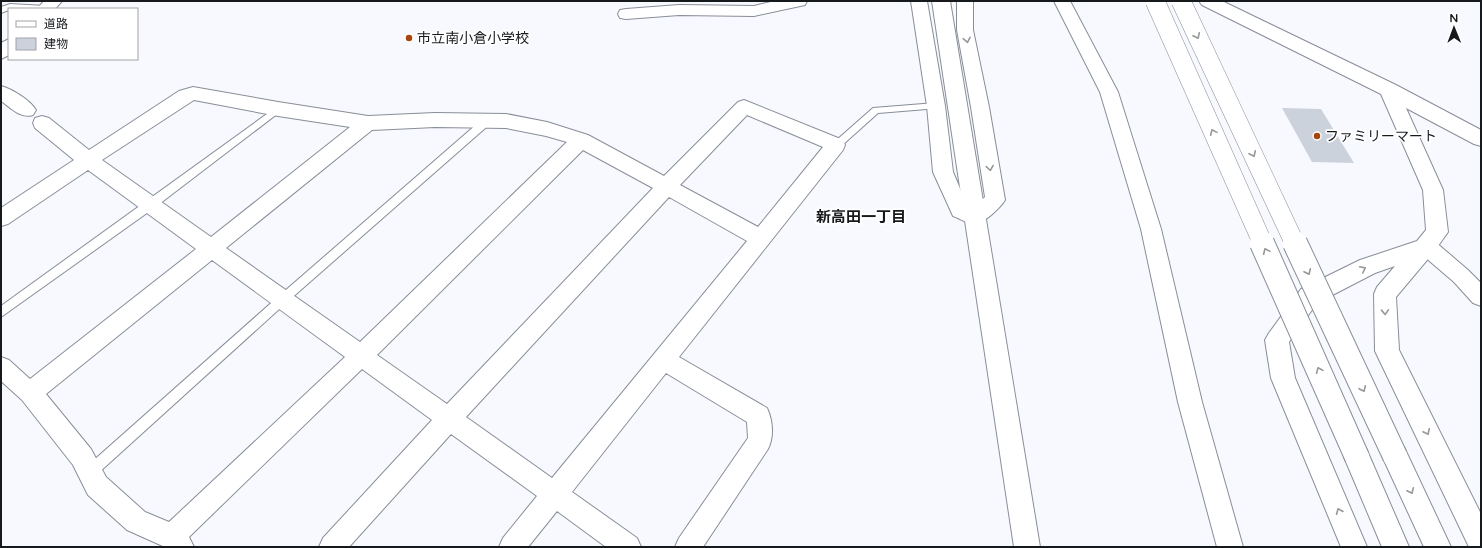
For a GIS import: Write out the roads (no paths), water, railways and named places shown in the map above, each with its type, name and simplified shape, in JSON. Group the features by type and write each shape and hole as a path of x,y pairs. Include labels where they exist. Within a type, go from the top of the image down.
{"street":[{"path":"46,8 54,1"},
{"path":"626,14 680,10 754,11 799,1"},
{"path":"918,1 936,106 943,172 960,210 975,216"},
{"path":"941,1 1027,547"},
{"path":"965,1 965,30 980,107 995,200 975,216"},
{"path":"1062,1 1108,92 1151,230 1190,402 1230,547"},
{"path":"1155,1 1396,547"},
{"path":"1181,1 1438,547"},
{"path":"1208,1 1481,138"},
{"path":"1388,90 1432,190 1437,232 1385,294 1387,351 1481,542"},
{"path":"1,92 28,110"},
{"path":"1,218 185,96 193,93 278,109 368,123 436,120 488,120 513,122 547,129 581,140 760,238"},
{"path":"332,547 448,418 666,186 744,107 836,145 512,547"},
{"path":"42,123 88,160 150,205 628,547"},
{"path":"30,393 368,123"},
{"path":"1,367 30,393 82,457 97,486 136,521 176,542 361,356 581,140"},
{"path":"1426,246 1461,276 1481,297"},
{"path":"1354,547 1283,378 1277,340 1309,296 1368,266 1426,246"},
{"path":"663,360 759,416 760,441 688,547"}],"lane":[{"path":"1,10 10,7 28,8"},
{"path":"836,145 876,110 936,106"},
{"path":"1,312 150,205 278,109"},
{"path":"90,472 283,299 488,120"}],"place":[{"name":"市立南小倉小学校","path":"409,38"},
{"name":"ファミリーマート","path":"1317,136"}],"district":[{"name":"新高田一丁目","path":"861,217"}]}
